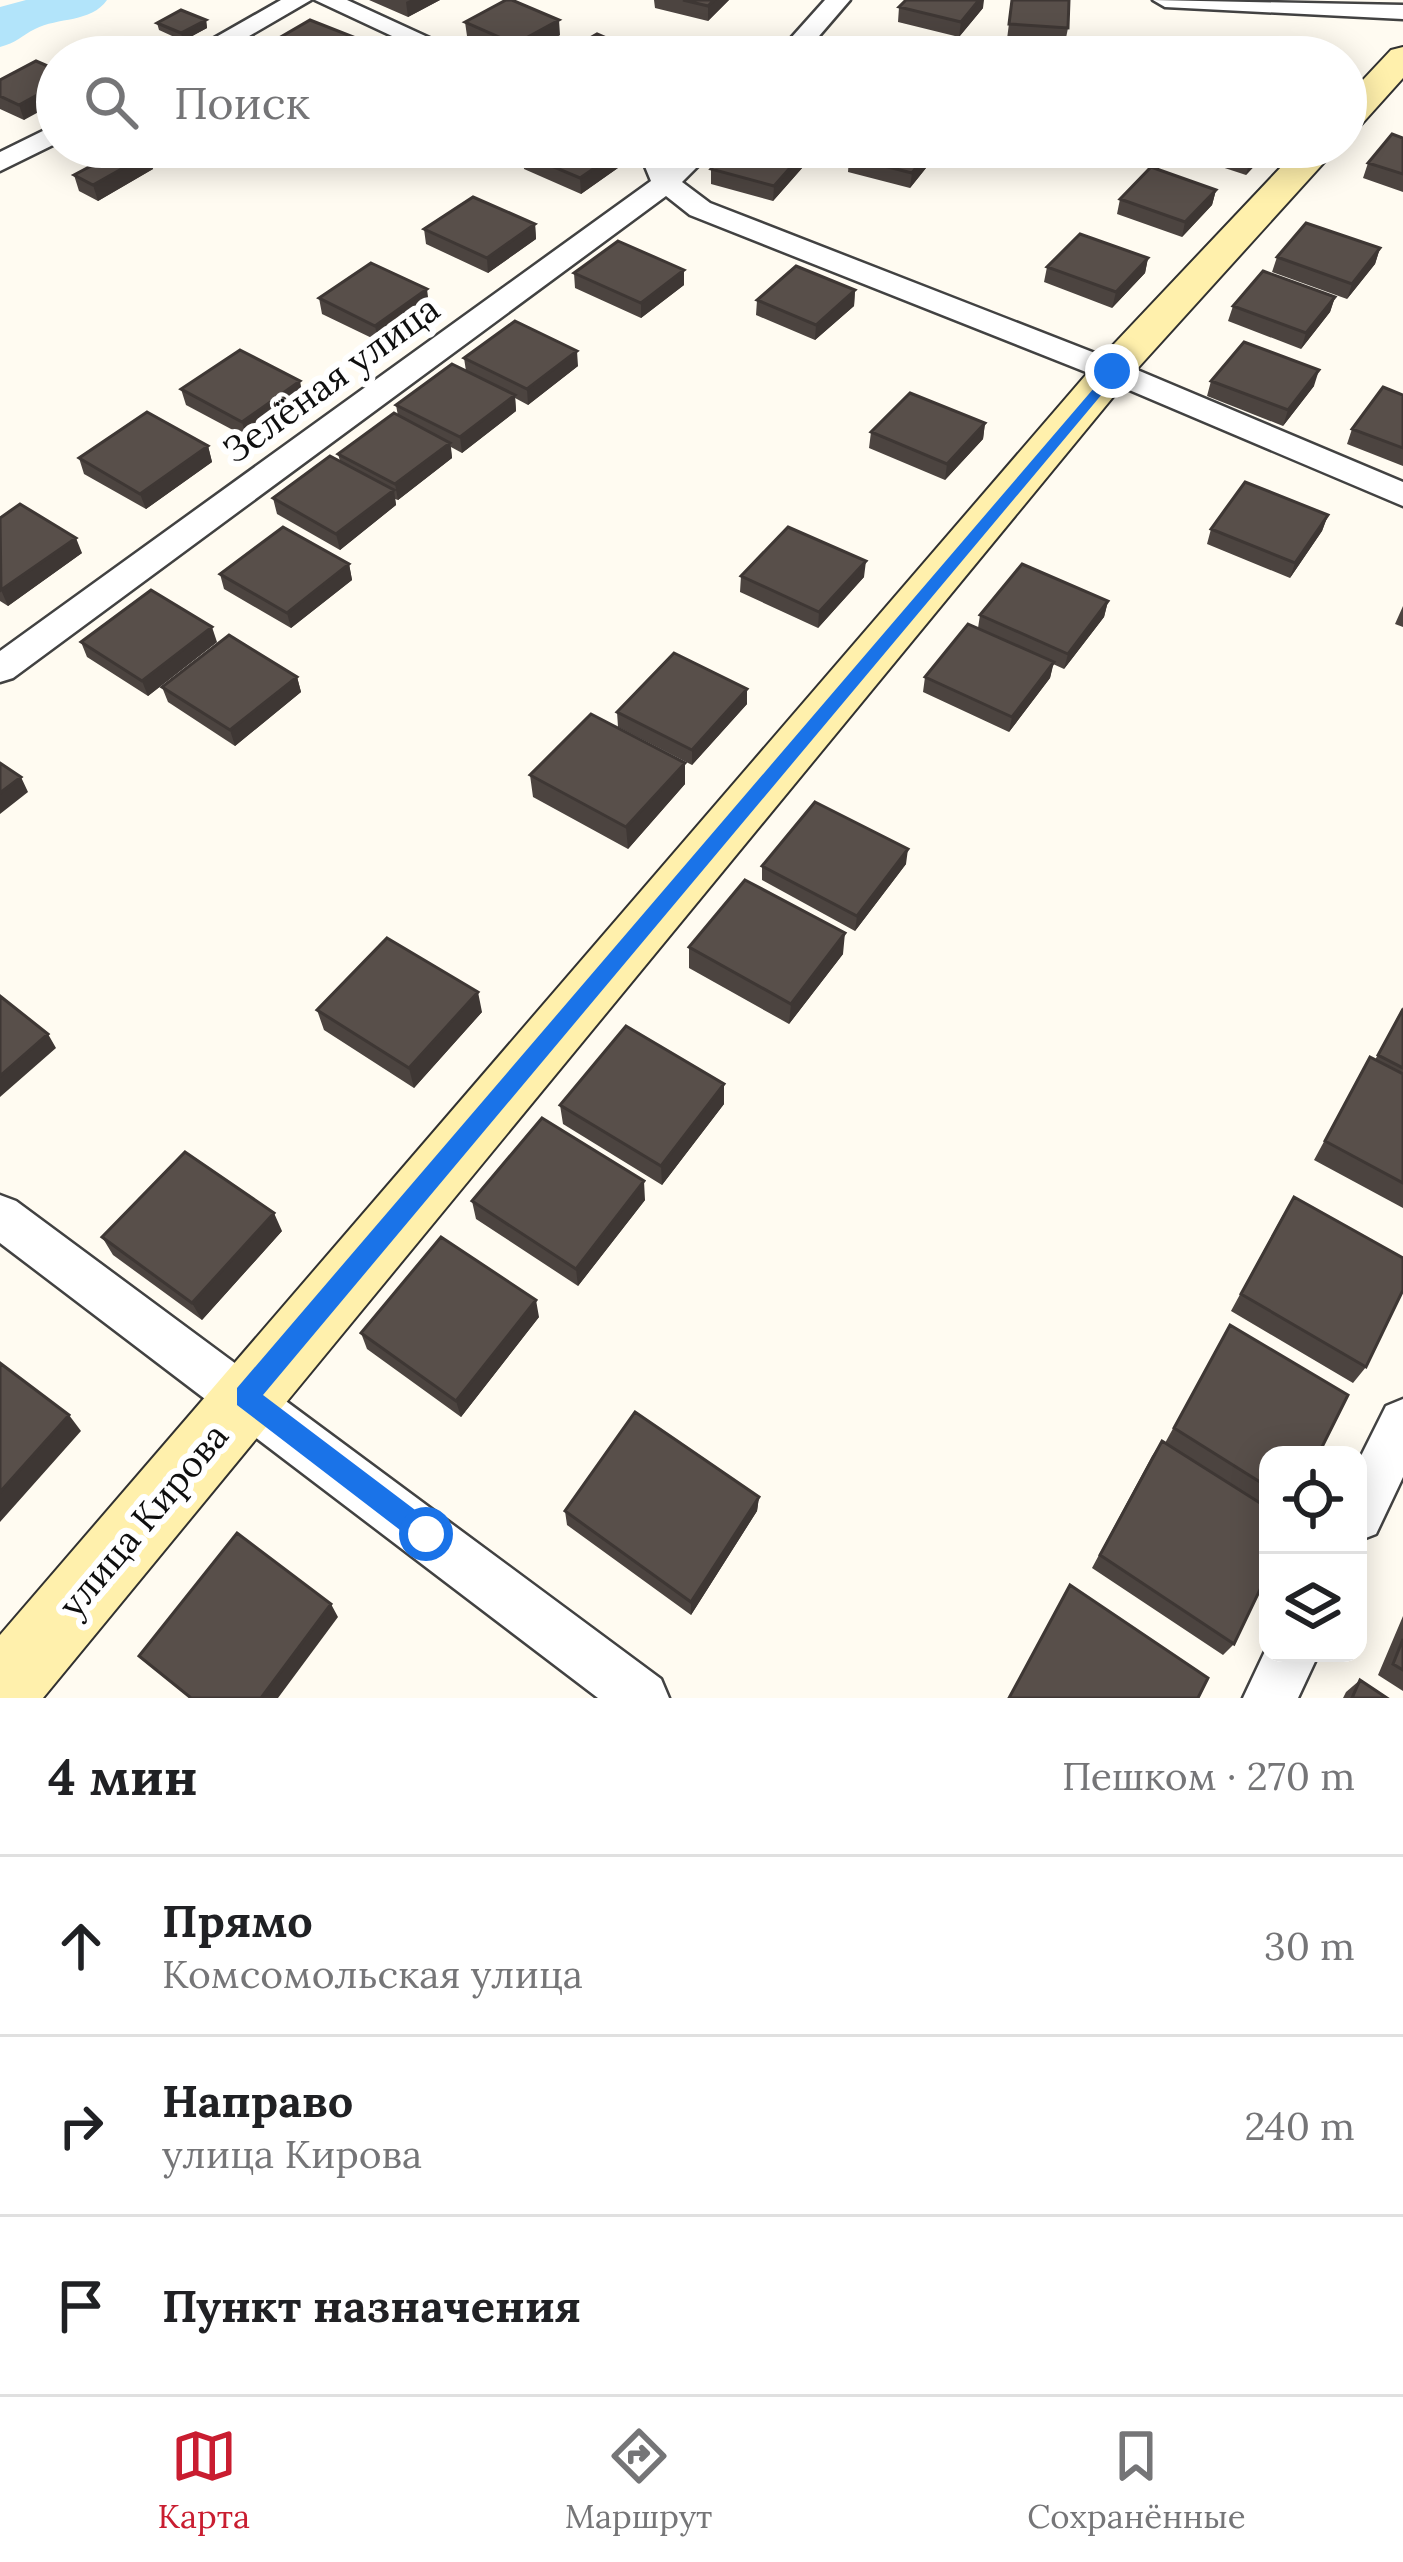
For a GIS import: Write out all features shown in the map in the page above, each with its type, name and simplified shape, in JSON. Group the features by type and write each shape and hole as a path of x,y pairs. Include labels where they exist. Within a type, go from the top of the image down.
{"street":[{"path":"232,36 298,0"},
{"path":"327,0 410,36"},
{"path":"806,36 838,0"},
{"path":"1165,0 1403,12"},
{"path":"1367,96 1403,57"},
{"path":"0,163 36,143"},
{"path":"659,168 665,183 700,209 1112,371 1403,495"},
{"name":"Зелёная улица","path":"0,670 681,168"},
{"name":"улица Кирова","path":"0,1692 1112,371 1300,168"},
{"path":"0,1216 246,1396 642,1698"},
{"path":"1367,1497 1403,1423"},
{"path":"1270,1698 1288,1662"}],"building":[{"path":"506,0 559,20 530,36 497,36 465,22"},
{"path":"683,0 714,0 708,6"},
{"path":"906,0 979,0 961,22 899,7"},
{"path":"1012,0 1069,0 1068,28 1009,24"},
{"path":"181,10 206,20 181,33 157,23"},
{"path":"310,20 351,36 282,36"},
{"path":"36,61 36,96 19,105 0,96 0,80"},
{"path":"1392,134 1403,138 1403,174 1368,163"},
{"path":"87,168 123,168 93,185 74,175"},
{"path":"556,168 595,168 580,178"},
{"path":"712,168 790,168 774,186"},
{"path":"1150,168 1216,190 1185,222 1120,199"},
{"path":"473,197 535,224 487,258 424,229"},
{"path":"1306,223 1380,248 1352,284 1277,257"},
{"path":"1080,234 1148,258 1116,292 1047,267"},
{"path":"618,241 684,270 641,303 574,273"},
{"path":"371,263 427,289 375,326 319,298"},
{"path":"796,266 855,290 816,325 757,300"},
{"path":"1263,271 1335,297 1306,333 1233,306"},
{"path":"515,321 577,351 527,389 464,358"},
{"path":"1244,342 1319,370 1288,410 1211,381"},
{"path":"240,350 300,381 242,422 181,389"},
{"path":"452,364 515,395 460,437 396,405"},
{"path":"1383,387 1403,395 1403,448 1352,429"},
{"path":"910,393 985,423 947,464 871,432"},
{"path":"147,412 208,446 140,494 79,458"},
{"path":"394,413 450,443 395,484 338,454"},
{"path":"330,456 394,490 336,534 273,498"},
{"path":"1245,482 1328,515 1295,563 1211,529"},
{"path":"20,504 76,538 1,590 0,518"},
{"path":"283,527 349,564 287,613 220,574"},
{"path":"788,527 866,561 819,612 741,576"},
{"path":"1022,564 1108,601 1068,654 980,615"},
{"path":"151,590 212,627 142,681 81,642"},
{"path":"968,624 1054,662 1012,717 925,677"},
{"path":"229,635 297,677 230,730 162,687"},
{"path":"674,653 747,689 692,750 617,712"},
{"path":"591,714 685,763 626,827 530,775"},
{"path":"0,763 21,777 0,793"},
{"path":"815,802 908,849 857,916 762,866"},
{"path":"745,880 845,933 791,1004 689,947"},
{"path":"387,938 478,992 409,1068 317,1010"},
{"path":"0,996 48,1034 0,1076"},
{"path":"1403,1009 1403,1068 1378,1055"},
{"path":"626,1026 724,1084 661,1166 560,1105"},
{"path":"1370,1057 1403,1074 1403,1183 1325,1141"},
{"path":"542,1118 644,1181 576,1269 472,1201"},
{"path":"185,1152 274,1213 192,1303 102,1237"},
{"path":"1294,1197 1403,1258 1403,1290 1366,1367 1241,1294"},
{"path":"441,1237 536,1300 456,1401 361,1333"},
{"path":"1230,1325 1348,1395 1322,1446 1259,1446 1259,1481 1174,1428"},
{"path":"0,1363 69,1415 0,1492"},
{"path":"635,1412 759,1497 691,1602 565,1511"},
{"path":"1162,1441 1259,1502 1259,1592 1234,1644 1100,1555"},
{"path":"237,1533 331,1604 261,1698 191,1698 139,1656"},
{"path":"1070,1585 1208,1678 1198,1698 1009,1698"},
{"path":"1403,1639 1403,1670 1393,1664"},
{"path":"1360,1680 1387,1698 1352,1698"}],"waterway":[{"path":"0,32 17,18 82,0"}],"route":[{"path":"426,1534 246,1396 1112,371"}]}
